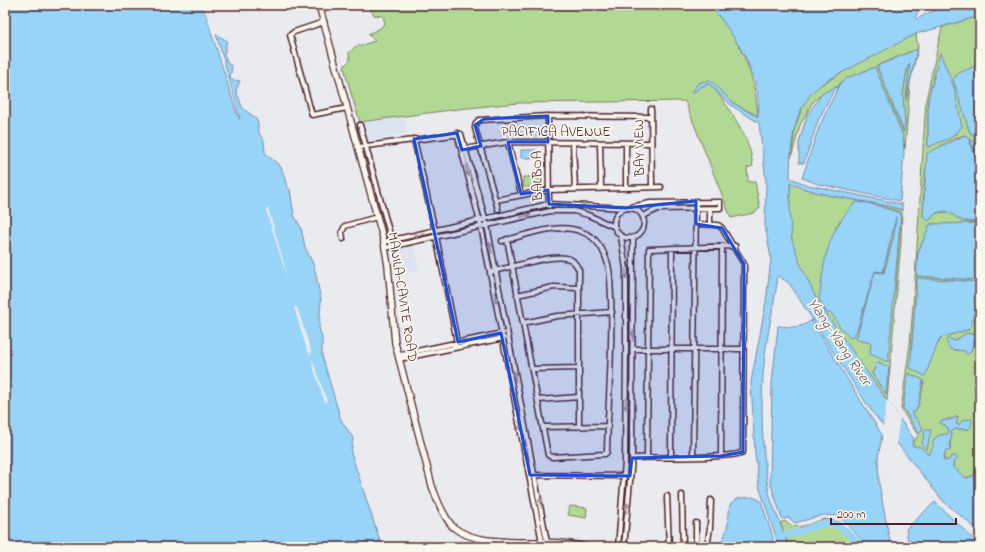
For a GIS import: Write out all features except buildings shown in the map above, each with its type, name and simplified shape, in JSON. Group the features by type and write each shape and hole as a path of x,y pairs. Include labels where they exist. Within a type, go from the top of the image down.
{"main road":[{"name":"MANILA-CAVITE ROAD","path":"319,5 384,245 388,266 398,357 432,486 438,503 453,527 467,536 488,543 505,544 545,542 569,543 585,547"}],"street":[{"path":"324,22 294,32 290,35 312,115 347,108"},
{"name":"BAY VIEW","path":"651,109 652,187"},
{"path":"498,209 475,126 479,120 548,116 651,117"},
{"name":"BALBOA","path":"548,116 548,190 550,211"},
{"path":"360,125 393,246"},
{"path":"358,147 457,133 464,149 486,219 535,475 545,542"},
{"path":"414,139 435,231 458,344"},
{"path":"508,142 521,194"},
{"name":"PACIFICA AVENUE","path":"464,149 508,142 651,143"},
{"path":"573,143 575,189"},
{"path":"600,143 601,188"},
{"path":"626,143 626,188"},
{"path":"464,149 545,542"},
{"path":"496,200 548,190 661,187"},
{"path":"384,245 391,241 549,204 631,208 650,203 696,201 720,202 720,208 658,208 643,216"},
{"path":"694,456 696,201"},
{"path":"615,227 615,218 617,213 625,208"},
{"path":"624,547 632,458 633,238 643,229 643,216 640,212 631,208"},
{"path":"710,208 710,224"},
{"path":"384,245 393,246 550,211 574,211 588,215 615,227 621,236 626,269 624,476 618,547"},
{"path":"343,239 342,232 345,226 377,217"},
{"path":"632,458 721,456 739,455 742,452 744,264 722,228 710,224 696,224"},
{"path":"502,240 565,228 584,232 592,237 599,245 608,262 612,312 607,452 605,454 552,457 548,453 533,369 517,295 508,239"},
{"path":"621,236 633,238"},
{"path":"721,456 722,246"},
{"path":"647,457 649,249 734,246"},
{"path":"671,457 672,248"},
{"path":"490,272 554,258 566,258 575,262 577,266 579,288 579,426"},
{"path":"517,295 554,288 579,288"},
{"path":"523,323 557,316 612,312"},
{"path":"626,312 632,312"},
{"path":"398,357 507,332"},
{"path":"458,344 508,338"},
{"path":"633,349 744,349"},
{"path":"533,369 579,368"},
{"path":"538,400 579,397"},
{"path":"543,427 608,426"},
{"path":"530,475 630,476"},
{"path":"682,495 683,547"},
{"path":"667,496 669,547"},
{"path":"708,547 711,500"},
{"path":"696,523 696,547"},
{"path":"483,547 488,543"}],"highlighted area":[{"path":"548,116 548,142 508,142 521,194 548,190 549,204 625,208 696,201 696,224 722,228 744,264 743,452 721,456 632,458 630,476 530,475 501,333 458,342 414,139 457,133 462,150 481,146 475,125 484,119"}],"shaded area":[{"path":"405,115 407,134 368,141 363,121"},
{"path":"414,244 419,270 394,275 390,249"}],"green space":[{"path":"357,5 710,5 738,44 744,57 753,84 758,116 733,103 710,80 692,93 702,86 709,84 722,98 736,121 746,139 750,151 753,166 747,168 748,182 755,182 760,208 754,213 731,218 685,101 518,103 458,109 360,122 344,66 350,60 349,53 355,47 375,41 368,34 379,29 385,23 383,16 374,15 369,7"},
{"path":"980,16 980,64 955,76 970,133 975,136 980,134 980,137 971,141 980,171 969,138 965,135 939,147 927,165 923,216 929,221 936,213 950,212 956,218 964,221 980,223 930,224 918,253 917,276 980,280 980,282 917,278 910,368 939,343 940,338 970,329 980,292 976,327 980,327 980,336 967,333 954,341 948,338 954,350 971,351 974,341 980,339 980,406 975,400 980,412 980,462 973,476 965,478 953,467 953,462 949,460 944,461 946,450 950,450 951,432 955,429 969,429 956,424 958,416 953,419 947,419 945,425 949,430 943,439 934,447 930,454 927,454 912,444 918,435 901,409 910,344 926,100 942,27","holes":["940,54 954,87 958,133 928,147 928,100","909,373 924,382 919,403 915,411 911,412 923,428 919,434 903,408"]},
{"path":"916,34 918,48 910,83 905,149 903,136 875,67 847,78 839,86 822,94 812,103 800,125 791,158 795,127 805,100 814,89 860,62","holes":["909,52 914,58 906,98 910,62 907,69 903,94 905,122 903,131 877,66"]},
{"path":"523,177 540,177 540,187 523,187"},
{"path":"790,183 831,196 874,203 902,210 901,242 887,400 832,324 808,284 792,241 790,219","holes":["868,203 900,212 895,289 870,352 871,343 856,339 875,272 884,273 894,235 896,216 883,272 875,271 862,314 839,326 821,283 826,257 837,225 840,221","878,362 889,367 886,394 872,374"]},
{"path":"570,506 587,508 586,518 568,515"},
{"path":"825,519 839,522 865,547 789,547 780,523 785,521 795,526 805,526"}],"water":[{"path":"5,5 203,5 237,114 240,119 216,34 227,41 224,55 228,64 232,66 230,78 232,80 240,81 236,90 242,107 256,119 258,131 264,140 265,153 281,167 287,186 290,190 294,215 301,228 305,247 314,266 321,300 319,328 322,338 322,356 341,420 353,438 351,453 382,547 5,547"},
{"name":"Ylang-Ylang River","path":"710,5 926,5 919,9 915,18 917,19 933,11 947,7 980,5 980,16 916,34 826,81 815,90 806,101 800,112 791,150 790,178 808,185 902,204 902,210 874,203 831,196 790,183 790,217 792,240 801,266 818,302 914,439 912,444 913,446 921,447 927,454 930,454 933,441 937,436 947,435 949,430 945,425 941,424 940,421 953,419 958,416 956,424 959,425 963,420 972,419 971,427 969,429 955,429 951,432 952,436 950,441 950,451 946,450 943,459 944,461 949,460 952,456 956,456 957,459 953,462 953,467 966,478 973,476 980,462 980,532 943,501 870,409 789,283 778,276 776,279 777,284 764,364 762,414 767,481 771,499 788,547 779,547 759,486 755,453 751,382 766,302 771,258 765,226 766,181 759,123 732,106 709,84 702,86 691,94 698,83 710,80 733,103 758,117 756,86 745,57 728,29"},
{"path":"917,49 906,101 910,63 907,69 903,94 905,122 904,132 877,66"},
{"path":"940,53 954,87 962,127 950,138 928,147 928,100"},
{"path":"980,64 980,134 975,136 970,133 953,79 959,73"},
{"path":"875,67 903,136 904,153 900,201 818,184 802,178 819,127 840,83 847,78"},
{"path":"836,86 818,121 804,163 799,163 799,142 807,115 822,94"},
{"path":"965,135 969,138 980,171 980,222 963,221 946,211 936,213 929,221 923,216 927,153"},
{"path":"980,137 980,168 971,141"},
{"path":"521,150 536,150 536,158 521,158"},
{"path":"856,202 868,203 901,213 888,362 870,354 871,343 856,339 875,272 884,273 894,235 896,217 883,272 875,271 857,330 853,337 850,338 839,326 832,314 826,312 819,299 828,247 838,224"},
{"path":"980,223 980,280 916,276 918,253 930,224"},
{"path":"917,278 980,282 980,292 970,329 940,338 925,376 910,368"},
{"path":"811,320 882,435 878,458 879,484 891,547 868,547 839,516 824,515 795,523 789,518 782,519 770,482 772,384 778,326 800,326"},
{"path":"967,333 980,336 980,339 974,341 971,351 967,355 965,351 950,349 946,340 948,338 954,341"},
{"path":"877,362 889,367 886,394 872,374"},
{"path":"908,373 923,380 919,403 915,412 911,412 923,428 919,434 903,408"},
{"path":"925,430 931,430 927,450 922,444"},
{"path":"753,497 761,501 773,538 771,547 721,547 728,524 730,504 739,498"},
{"path":"935,502 980,545 980,547 909,547 906,529"}],"pier":[{"path":"203,5 206,5 240,119"},
{"path":"268,208 284,263 287,277 266,210"},
{"path":"294,307 297,307 311,351 311,356 307,350"},
{"path":"312,358 327,401 325,403 313,366"},
{"path":"887,400 900,418 896,445 883,428"}],"waterway":[{"path":"778,536 792,534 822,524 830,523 839,526 861,547"}]}
